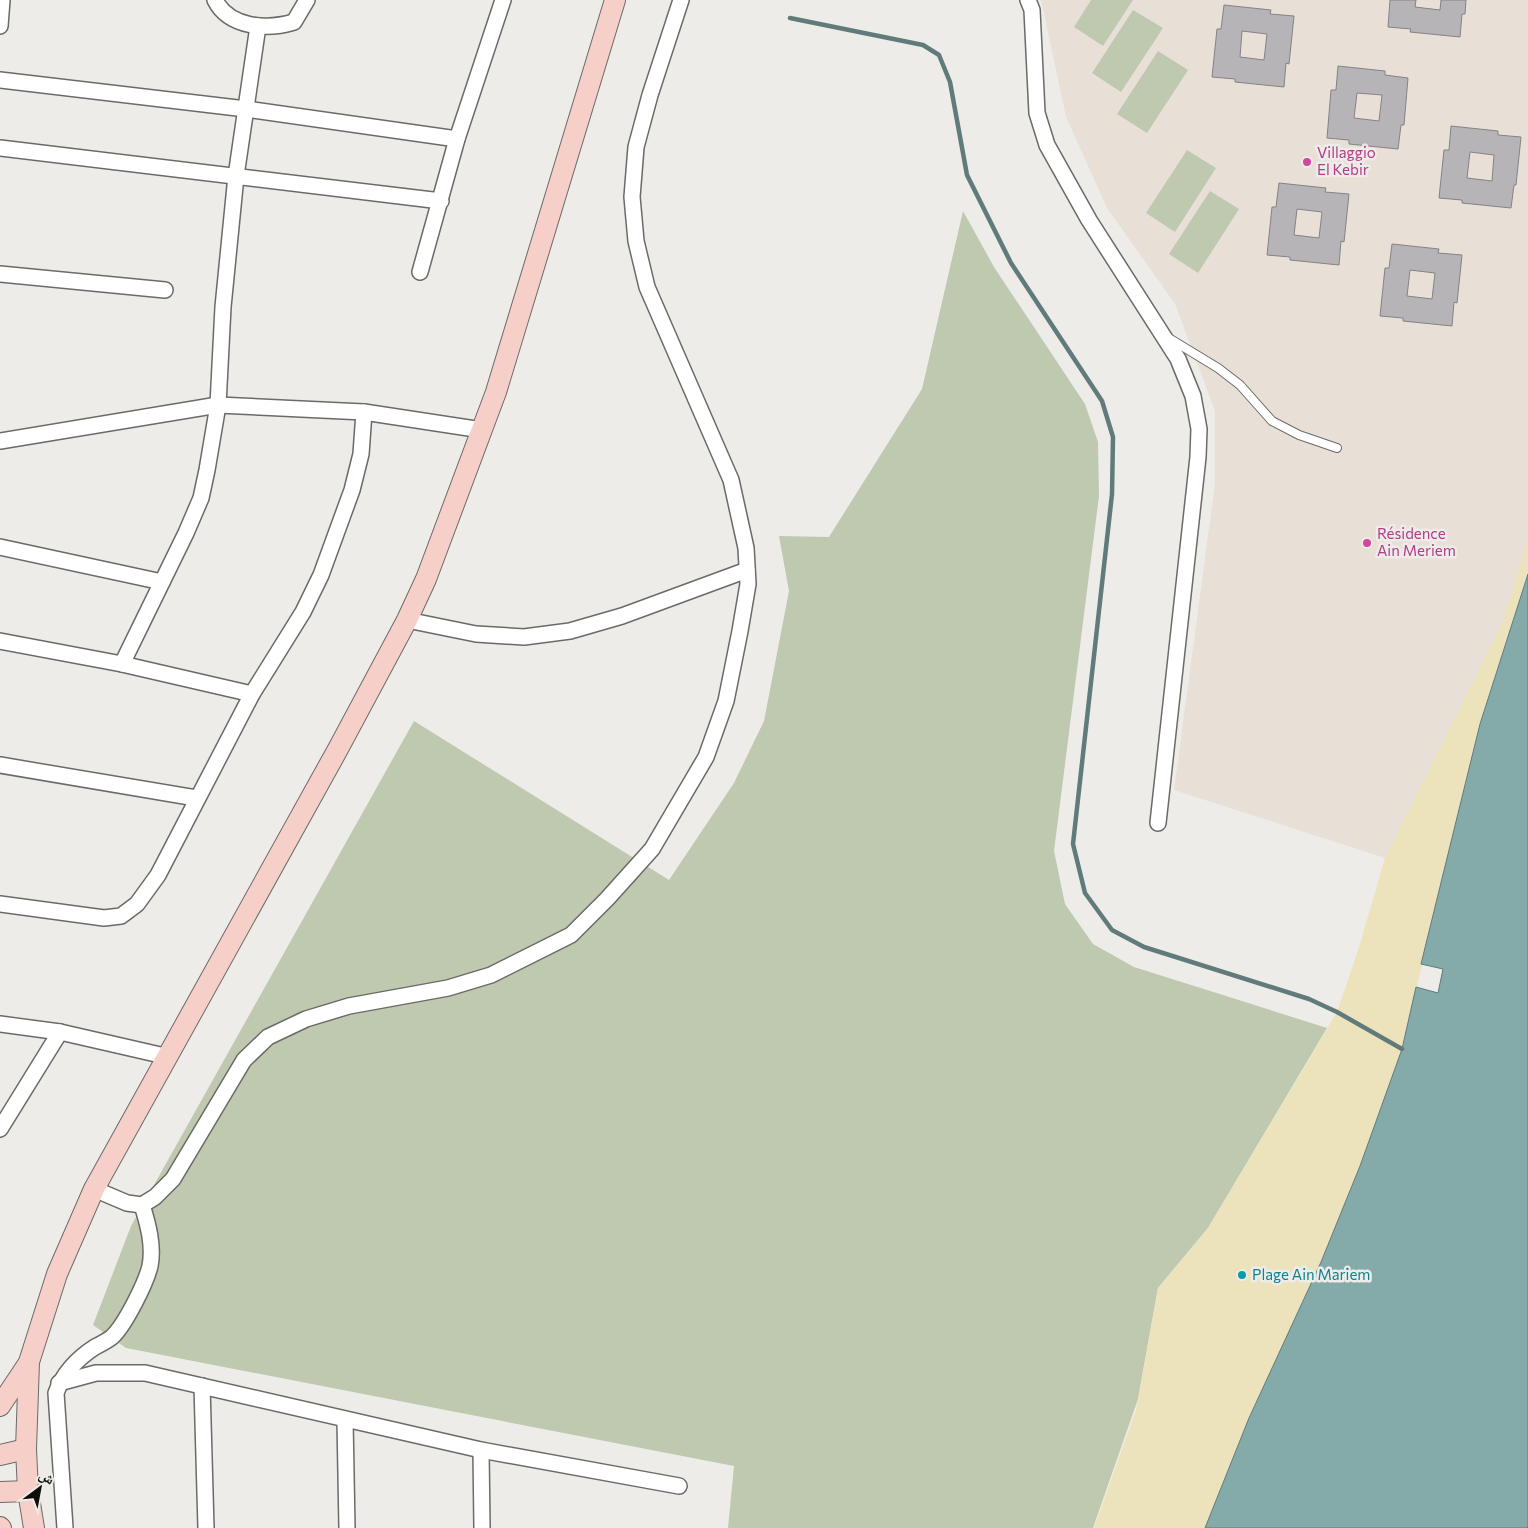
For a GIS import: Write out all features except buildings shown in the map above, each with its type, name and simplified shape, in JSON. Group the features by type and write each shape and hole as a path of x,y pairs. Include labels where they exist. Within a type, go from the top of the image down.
{"main road":[{"path":"0,1406 29,1362 58,1274 94,1189 169,1057 407,620 426,579 496,392 614,0"},
{"path":"29,1362 26,1449 28,1491 34,1528"},
{"path":"0,1455 26,1449"},
{"path":"0,1492 28,1491"}],"street":[{"path":"0,26 2,0"},
{"path":"215,0 220,9 231,18 258,26 284,25 294,22 307,0"},
{"path":"420,272 457,139 501,0"},
{"path":"94,1189 127,1203 142,1205 156,1197 173,1180 244,1060 268,1037 306,1019 350,1006 448,988 491,975 571,935 607,899 652,849 706,757 726,701 748,584 746,548 732,480 647,287 636,241 632,197 636,147 650,95 681,0"},
{"path":"1028,0 1032,10 1037,112 1047,144 1089,220 1178,359 1193,396 1199,429 1198,457 1158,823"},
{"path":"122,664 201,498 218,405 223,307 236,176 258,26"},
{"path":"0,80 246,109 457,139"},
{"path":"0,148 441,201"},
{"path":"0,274 165,290"},
{"path":"0,441 218,405 364,412 482,430"},
{"path":"0,904 104,918 121,916 138,904 158,875 196,798 252,694 303,612 337,536 352,490 361,454 364,412"},
{"path":"0,548 162,582"},
{"path":"407,620 476,634 524,637 570,631 622,616 747,570"},
{"path":"0,641 122,664 252,694"},
{"path":"0,765 196,798"},
{"path":"0,1024 60,1032 169,1057"},
{"path":"0,1129 60,1032"},
{"path":"65,1528 56,1393 59,1383 74,1364 111,1338 124,1322 136,1298 150,1266 150,1231 142,1205"},
{"path":"59,1383 68,1379 96,1373 115,1371 145,1373 481,1450 679,1486"},
{"path":"202,1386 206,1528"},
{"path":"345,1420 347,1528"},
{"path":"481,1450 482,1528"}],"lane":[{"path":"1162,333 1218,368 1240,385 1272,421 1298,435 1337,448"}],"shaded area":[{"path":"1041,0 1528,0 1528,537 1502,624 1385,858 1174,790 1215,483 1215,411 1175,304 1107,208 1066,117"}],"green space":[{"path":"1091,0 1133,0 1103,46 1074,27"},
{"path":"1133,10 1163,28 1121,92 1092,73"},
{"path":"1158,51 1188,70 1147,133 1117,114"},
{"path":"1187,150 1216,168 1175,232 1146,213"},
{"path":"1210,191 1239,209 1198,273 1169,254"},
{"path":"963,211 994,267 1085,404 1098,442 1099,496 1054,851 1065,904 1093,944 1134,967 1327,1028 1208,1228 1158,1288 1138,1399 1093,1528 728,1528 734,1466 126,1348 93,1325 131,1226 414,721 669,880 734,783 764,721 789,591 779,536 829,537 922,389"}],"sand":[{"name":"Plage Ain Mariem","path":"1528,537 1528,574 1480,724 1402,1049 1360,1166 1321,1262 1249,1418 1205,1528 1094,1528 1136,1410 1158,1288 1208,1228 1337,1012 1359,947 1385,858 1502,624"}],"water":[{"path":"1528,574 1528,1528 1205,1528 1249,1418 1321,1262 1360,1166 1402,1049 1416,987 1438,993 1443,969 1421,964 1480,724"}],"waterway":[{"path":"790,18 923,45 939,55 950,82 967,175 1011,263 1102,401 1113,437 1112,494 1073,844 1085,893 1112,930 1144,947 1309,999 1337,1012 1402,1049"}],"place":[{"name":"Villaggio El Kebir","path":"1307,162"},
{"name":"Résidence Ain Meriem","path":"1367,543"},
{"name":"Plage Ain Mariem","path":"1242,1275"}]}
